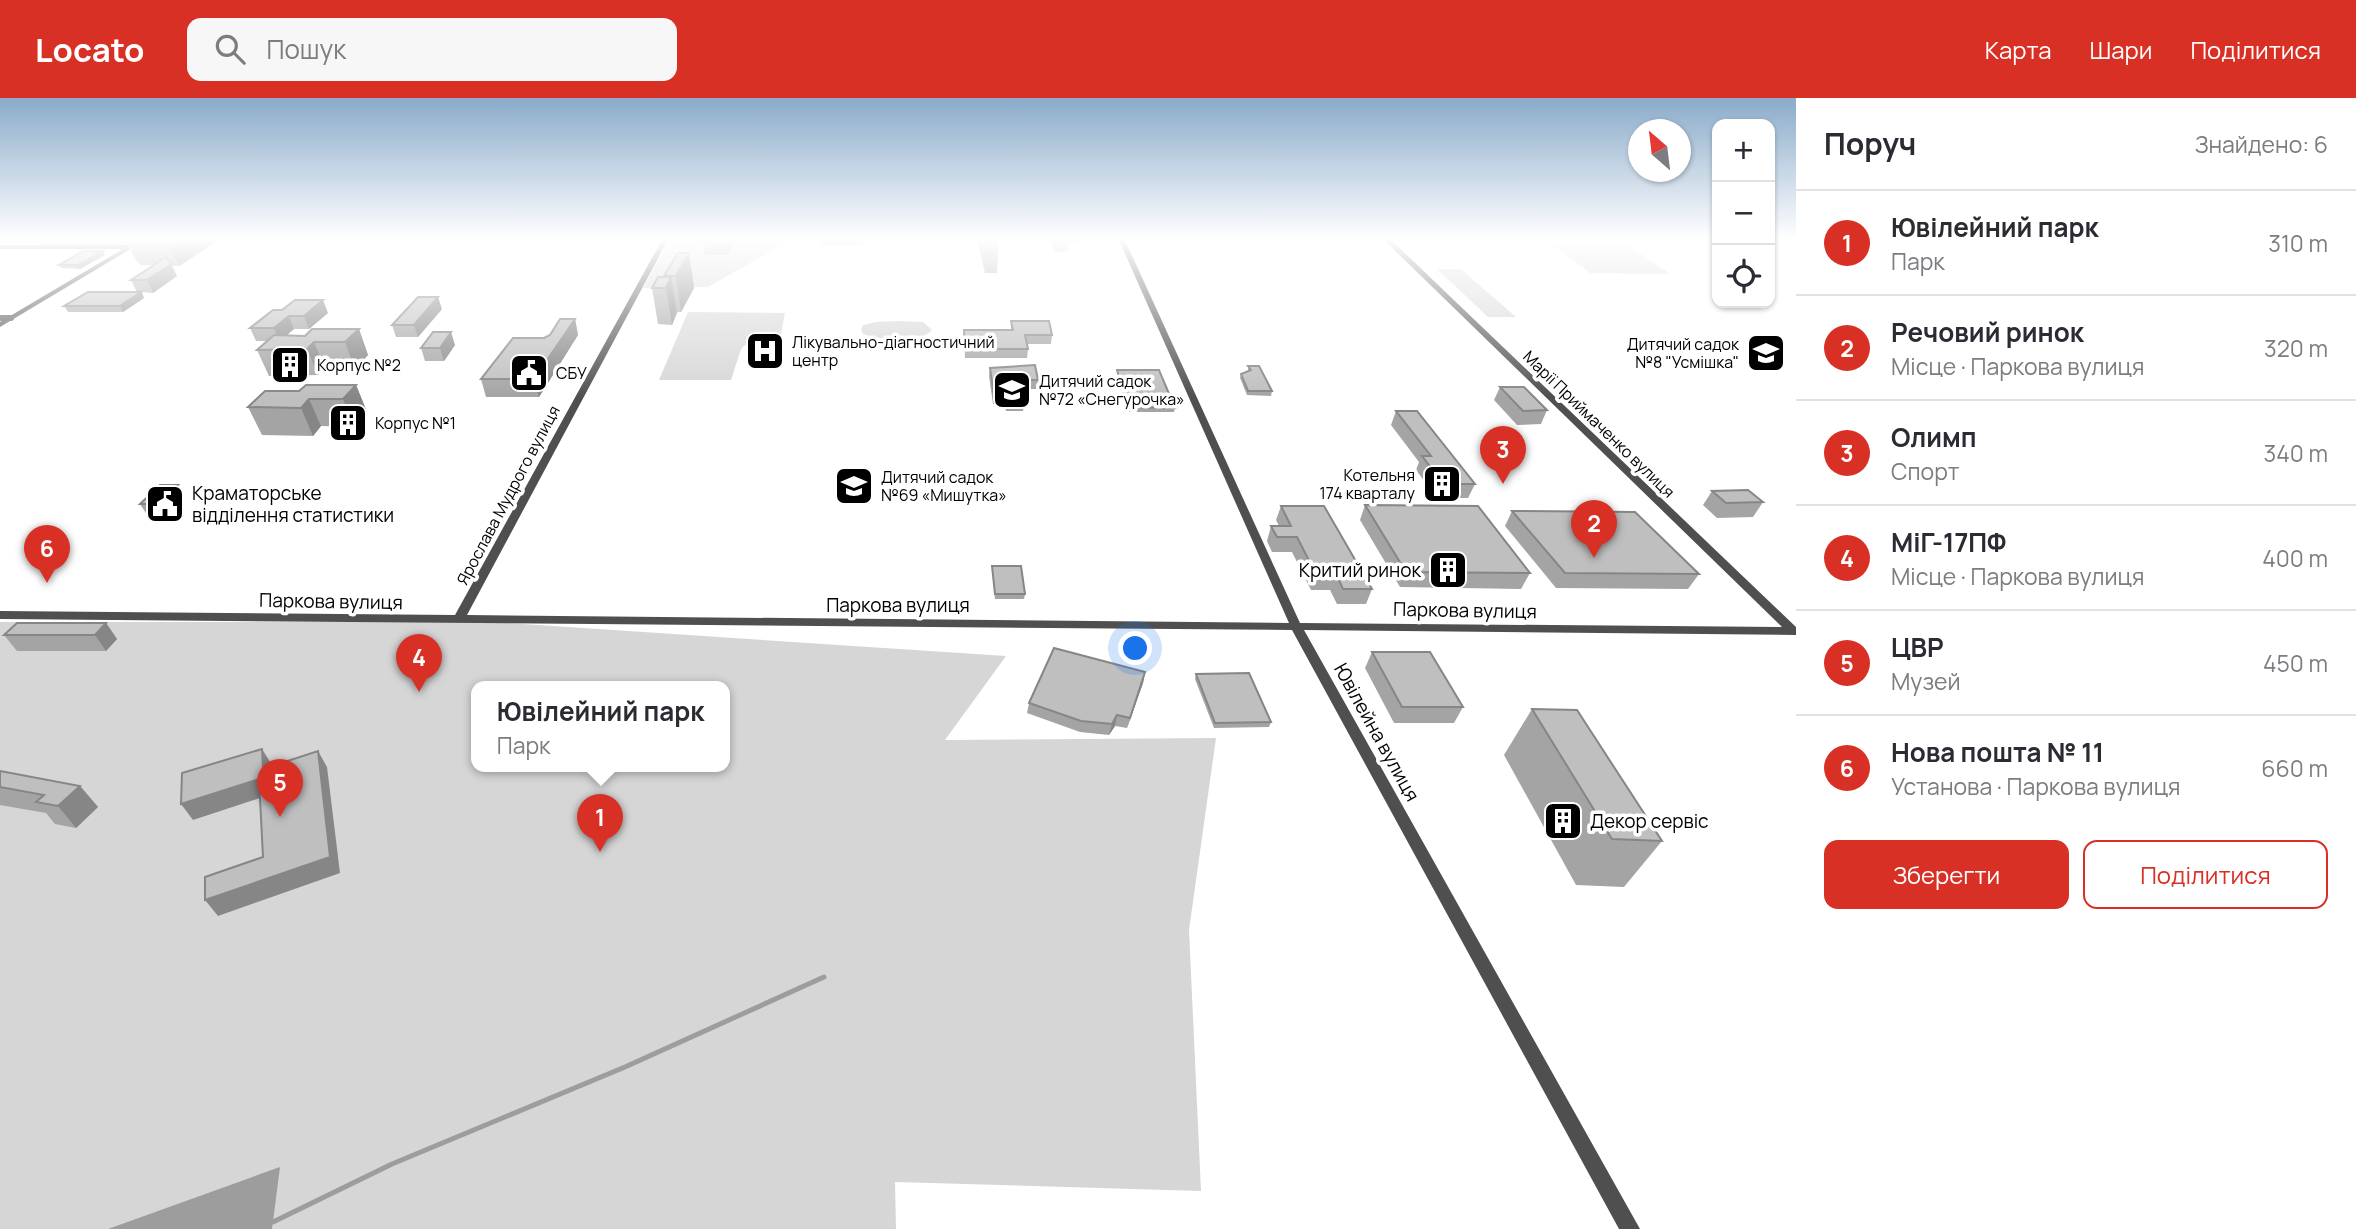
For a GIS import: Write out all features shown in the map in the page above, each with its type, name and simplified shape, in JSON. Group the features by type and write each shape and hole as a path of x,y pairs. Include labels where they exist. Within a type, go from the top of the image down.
{"street":[{"path":"0,325 57,291"},
{"name":"Ярослава Мудрого вулиця","path":"459,620 637,291"},
{"name":"Ювілейна вулиця","path":"1145,291 1296,626 1348,726 1630,1229"},
{"name":"Марії Приймаченко вулиця","path":"1440,291 1794,631"},
{"path":"0,318 11,318"},
{"name":"Паркова вулиця","path":"0,615 1794,631"}],"shaded area":[{"path":"1460,291 1486,291 1516,317 1488,317"},
{"path":"688,312 785,313 779,345 745,345 741,349 731,380 659,380"},
{"path":"898,321 923,322 932,330 918,338 899,340 863,334 861,330 863,325"},
{"path":"0,622 491,622 1006,656 945,740 1216,738 1189,930 1201,1191 895,1182 896,1229 0,1229"},
{"path":"280,1167 272,1229 108,1229"}],"building":[{"path":"88,292 141,292 120,306 64,306"},
{"path":"418,297 438,297 414,325 392,325"},
{"path":"295,300 323,300 304,316 289,316 274,328 250,328 273,310 282,310"},
{"path":"560,319 575,319 534,379 481,379 513,338 544,338 550,335"},
{"path":"1011,321 1049,321 1052,335 1025,335 1028,349 965,349 964,330 1013,330"},
{"path":"312,329 359,329 345,342 314,342 307,349 257,350 274,335 305,336"},
{"path":"433,332 451,332 440,348 421,348"},
{"path":"1035,365 1038,380 1020,380 1024,402 1006,402 1005,395 994,395 990,368"},
{"path":"1248,366 1259,366 1272,391 1248,391 1241,374 1251,370"},
{"path":"1117,370 1159,370 1175,408 1128,407"},
{"path":"306,385 356,385 343,399 309,399 301,408 248,407 265,391 299,391"},
{"path":"1500,387 1524,387 1547,410 1523,411"},
{"path":"1396,411 1417,411 1475,484 1444,484 1422,456 1431,456"},
{"path":"160,485 178,485 158,504 140,504"},
{"path":"1748,490 1763,502 1726,503 1712,491"},
{"name":"Критий ринок","path":"1365,505 1478,506 1530,573 1406,572"},
{"path":"1281,506 1324,506 1372,589 1343,589 1336,574 1316,574 1297,537 1277,537 1271,526 1291,526"},
{"path":"1512,511 1635,512 1699,574 1565,573"},
{"path":"992,566 1021,566 1025,594 995,594"},
{"path":"17,623 106,623 95,635 4,635"},
{"path":"1054,648 1145,672 1130,718 1117,715 1112,724 1081,721 1029,703"},
{"path":"1372,652 1430,652 1463,707 1402,707"},
{"path":"1249,673 1271,722 1215,723 1196,674"},
{"path":"1532,709 1577,710 1662,841 1612,839"},
{"path":"262,749 263,769 318,751 330,857 205,900 205,877 263,857 259,779 181,804 182,773"},
{"path":"0,771 80,786 58,806 36,802 44,795 0,787"}],"waterway":[{"path":"273,1222 392,1164 625,1067 824,977"}],"place":[{"name":"Лікувально-діагностичний центр","path":"765,351"},
{"name":"Дитячий садок №8 \"Усмішка\"","path":"1766,353"},
{"name":"Корпус №2","path":"290,365"},
{"name":"СБУ","path":"529,373"},
{"name":"Дитячий садок №72 «Снегурочка»","path":"1012,390"},
{"name":"Корпус №1","path":"348,423"},
{"name":"Котельня 174 кварталу","path":"1442,484"},
{"name":"Олимп","path":"1503,484"},
{"name":"Дитячий садок №69 «Мишутка»","path":"854,486"},
{"name":"Краматорське відділення статистики","path":"165,504"},
{"name":"Речовий ринок","path":"1594,558"},
{"name":"Критий ринок","path":"1448,570"},
{"name":"Нова пошта № 11","path":"47,583"},
{"name":"МіГ-17ПФ","path":"419,692"},
{"name":"ЦВР","path":"280,817"},
{"name":"Декор сервіс","path":"1563,821"},
{"name":"Ювілейний парк","path":"600,852"}]}
